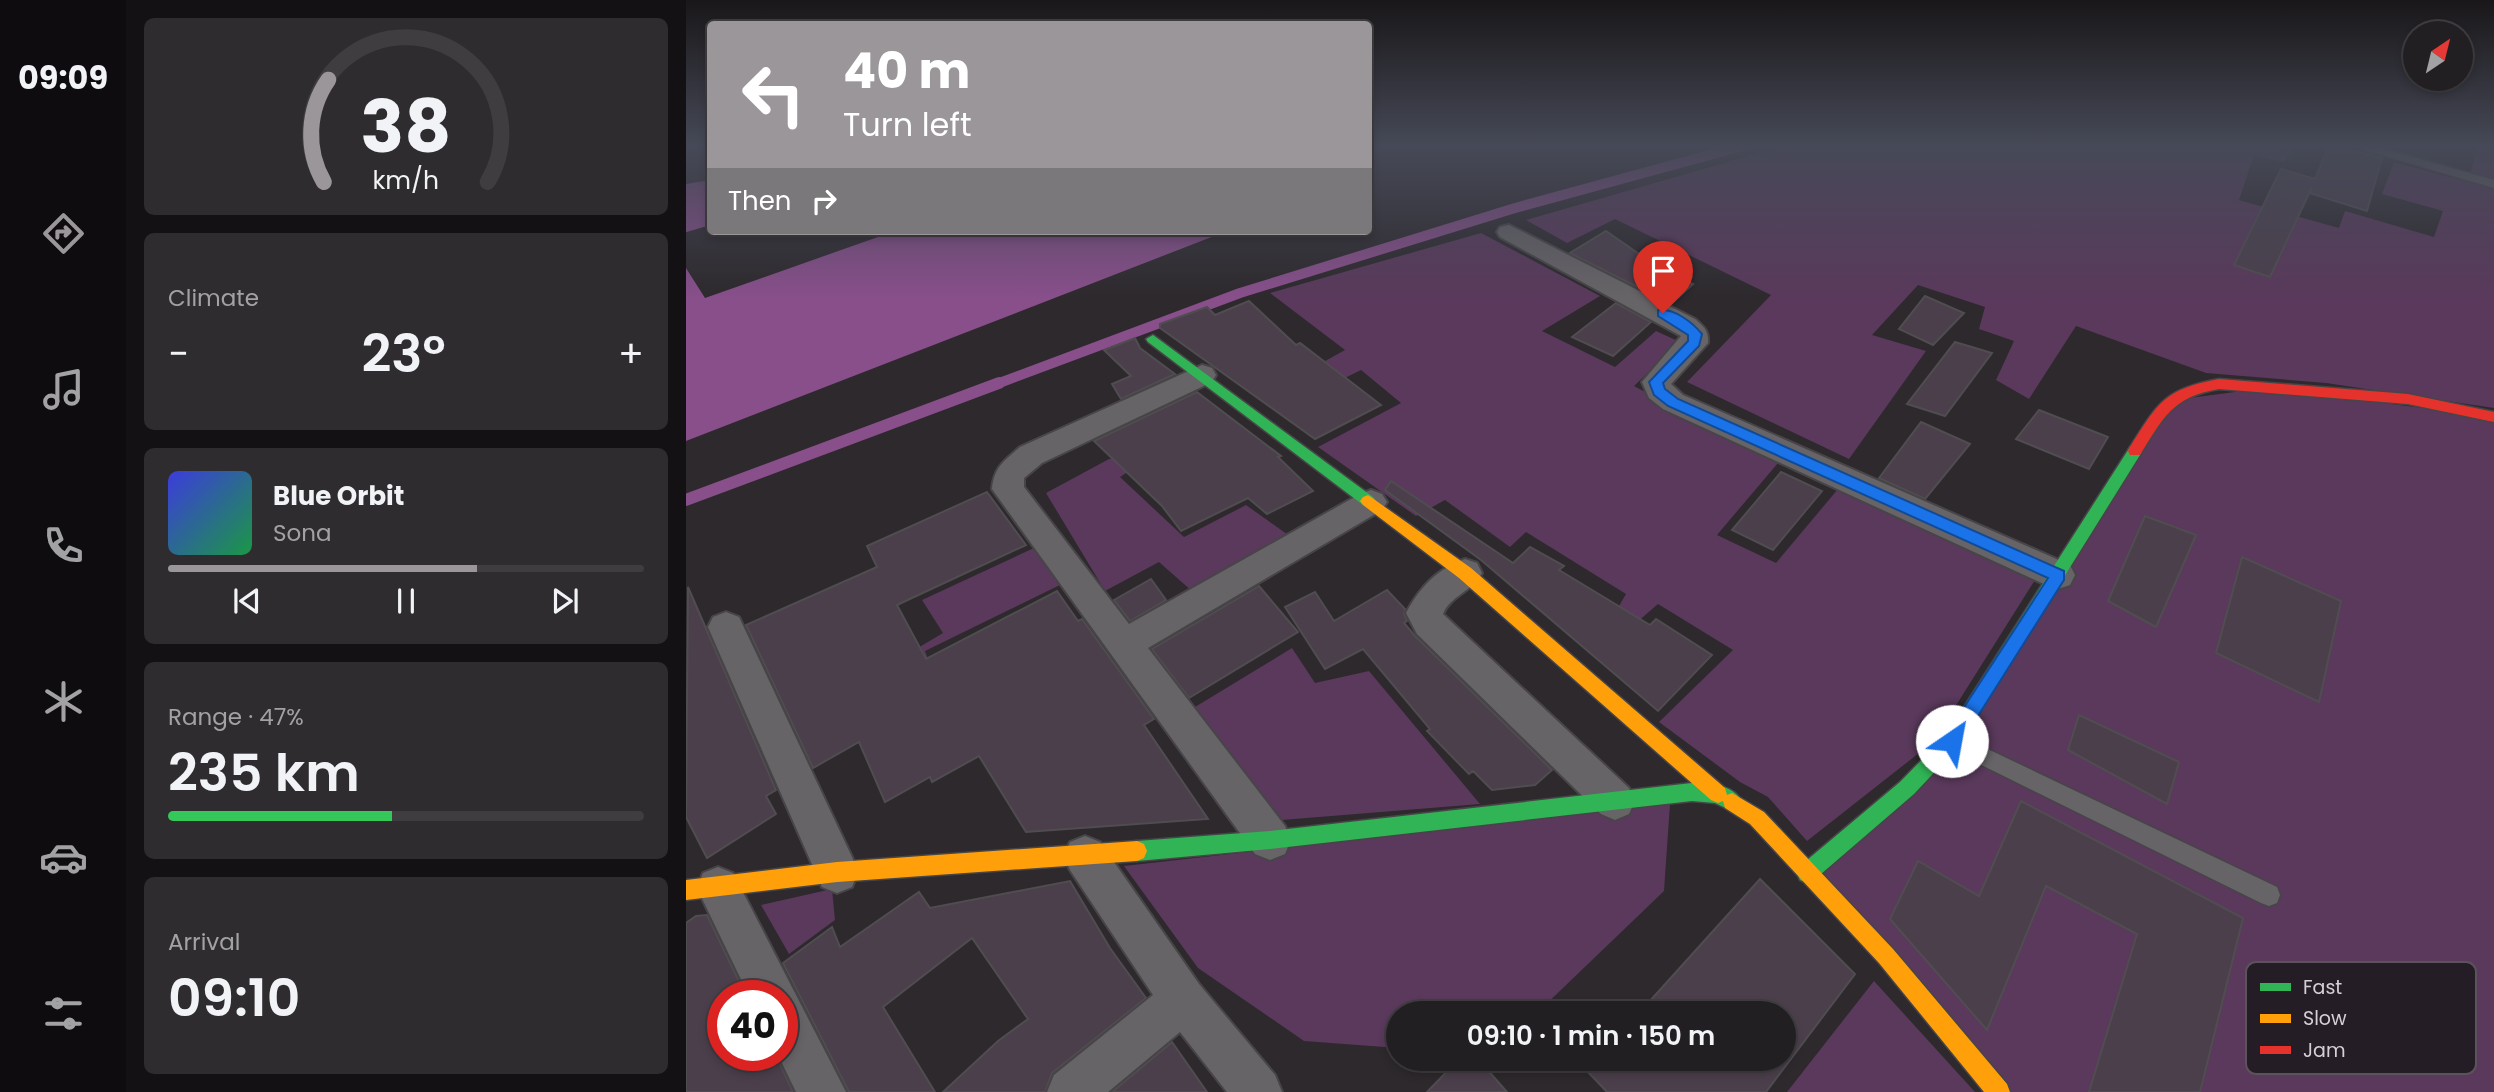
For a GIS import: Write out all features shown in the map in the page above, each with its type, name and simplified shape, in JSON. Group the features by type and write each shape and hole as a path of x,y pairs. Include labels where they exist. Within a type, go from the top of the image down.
{"street":[{"path":"1509,232 1685,324 1695,334 1694,342 1656,382 1659,391 1673,402 2058,576"},
{"path":"1153,339 1465,573 1718,794 1757,818 1886,956 1999,1092"},
{"path":"1202,375 1031,455 1009,474 1008,489 1270,840"},
{"path":"1807,873 1908,788 1952,741 2167,401 2189,388 2219,384 2371,395 2494,416"},
{"path":"1125,644 1371,502"},
{"path":"1465,573 1428,602 1424,613 1430,624 1615,801"},
{"path":"726,627 837,872"},
{"path":"762,980 702,889 837,872 1085,856 1270,840 1692,792 1718,794"},
{"path":"1085,856 1183,1000 1258,1092"},
{"path":"1075,1091 1183,1000"},
{"path":"798,1045 822,1092"}],"lane":[{"path":"1952,741 2269,895"}],"shaded area":[{"path":"1610,196 2240,196 2239,200 2339,228 2345,211 2434,237 2443,211 2389,196 2494,196 2494,408 2326,383 2206,373 2076,326 2029,399 1996,380 2014,341 1979,329 1985,307 1918,285 1872,335 1926,351 1849,459 1687,382 1771,295 1615,219 1567,243 1526,220"},
{"path":"1481,233 1600,296 1542,331 1615,367 1656,331 1680,342 1634,386 1778,463 1717,535 1776,563 1838,489 2035,580 1933,742 1807,841 1768,797 1740,782 1659,722 1733,650 1658,604 1636,623 1619,606 1626,594 1526,532 1510,547 1445,500 1416,516 1318,447 1401,403 1361,370 1280,410 1262,396 1345,350 1270,293"},
{"path":"884,235 1217,235 686,441 686,268 705,298"},
{"path":"2265,388 2494,417 2494,1092 1999,1092 1807,873 1952,741 2167,401"},
{"path":"1140,456 1147,460 1120,477 1184,537 1246,505 1291,537 1193,592 1159,562 1105,591 1046,493 1109,459"},
{"path":"1034,548 1062,584 925,651 937,683 837,696 943,633 922,600"},
{"path":"1292,648 1315,683 1369,671 1480,804 1282,820 1195,707"},
{"path":"1670,804 1664,891 1549,1001 1386,1001 1386,1047 1304,1041 1198,968 1124,866"},
{"path":"832,889 835,920 789,954 761,905"},
{"path":"1874,981 1975,1092 1787,1092"}],"building":[{"path":"2268,196 2308,196 2270,277 2234,265"},
{"path":"2319,196 2371,196 2367,211"},
{"path":"1606,231 1665,272 1693,284 1671,304 1570,253"},
{"path":"1925,296 1964,313 1933,345 1899,329"},
{"path":"1249,301 1296,345 1300,343 1381,405 1315,439 1160,328 1160,324 1207,307 1215,315"},
{"path":"1616,303 1651,322 1613,356 1572,337"},
{"path":"1135,338 1140,348 1175,374 1121,399 1112,384 1131,376 1104,350"},
{"path":"1955,342 1992,353 1945,416 1907,404"},
{"path":"1197,392 1281,456 1278,457 1313,491 1267,514 1248,498 1181,531 1162,506 1094,441"},
{"path":"2039,410 2108,437 2089,469 2016,439"},
{"path":"1921,422 1970,444 1925,499 1879,478"},
{"path":"1781,472 1822,491 1773,550 1732,530"},
{"path":"1391,481 1513,563 1530,547 1564,566 1559,570 1650,625 1656,619 1712,655 1658,711 1481,560 1385,490"},
{"path":"987,492 1026,545 897,605 926,659 1057,591 1078,621 1082,619 1154,719 1144,725 1208,819 1026,832 979,756 932,782 930,777 885,802 859,742 813,768 746,625 877,567 867,546"},
{"path":"2145,516 2196,535 2156,627 2108,601"},
{"path":"2242,557 2341,601 2319,702 2216,653"},
{"path":"1151,579 1166,600 1130,621 1114,600"},
{"path":"1259,586 1298,632 1189,698 1152,649"},
{"path":"688,587 776,790 766,796 776,814 707,858 686,817"},
{"path":"1387,590 1405,609 1407,621 1404,623 1415,636 1552,770 1535,785 1492,790 1473,771 1469,774 1427,731 1430,729 1363,649 1325,669 1285,607 1315,592 1334,621"},
{"path":"2079,715 2179,762 2167,804 2068,750"},
{"path":"2021,801 2243,918 2200,1092 2089,1092 2137,934 2046,886 1987,1030 1890,919 1918,861 1979,896"},
{"path":"1760,879 1855,974 1796,1052 1796,1001 1650,1001"},
{"path":"1070,881 1110,948 1146,998 1052,1073 1045,1092 943,1092 998,1041 1028,1019 972,938 883,1007 935,1092 849,1092 798,992 798,980 792,980 783,963 832,927 840,947 919,892 930,908"},
{"path":"707,915 738,980 707,980 707,1071 783,1071 793,1092 686,1092 686,923 696,916"},
{"path":"1172,1042 1207,1092 1112,1092"},
{"path":"1447,1071 1489,1071 1507,1092 1427,1092"},
{"path":"1587,1071 1782,1071 1766,1092 1607,1092"}],"waterway":[{"path":"994,385 1240,293 1559,196"},
{"path":"686,208 707,200"},
{"path":"686,227 707,221"},
{"path":"686,500 999,383"}],"traffic: fast":[{"path":"1153,339 1368,501"},
{"path":"1807,873 1907,788 1952,741 2135,451"},
{"path":"1137,851 1270,840 1692,792 1718,794 1732,802"}],"traffic: slow":[{"path":"1368,501 1465,573 1718,794"},
{"path":"1732,802 1757,818 1886,956 1999,1092"},
{"path":"686,890 837,872 1137,851"}],"traffic: jam":[{"path":"2135,451 2167,404 2187,391 2219,384 2408,399 2494,417"}],"route":[{"path":"1663,313 1685,324 1695,334 1694,342 1660,374 1656,382 1659,391 1673,402 2058,576 1952,741"}]}
